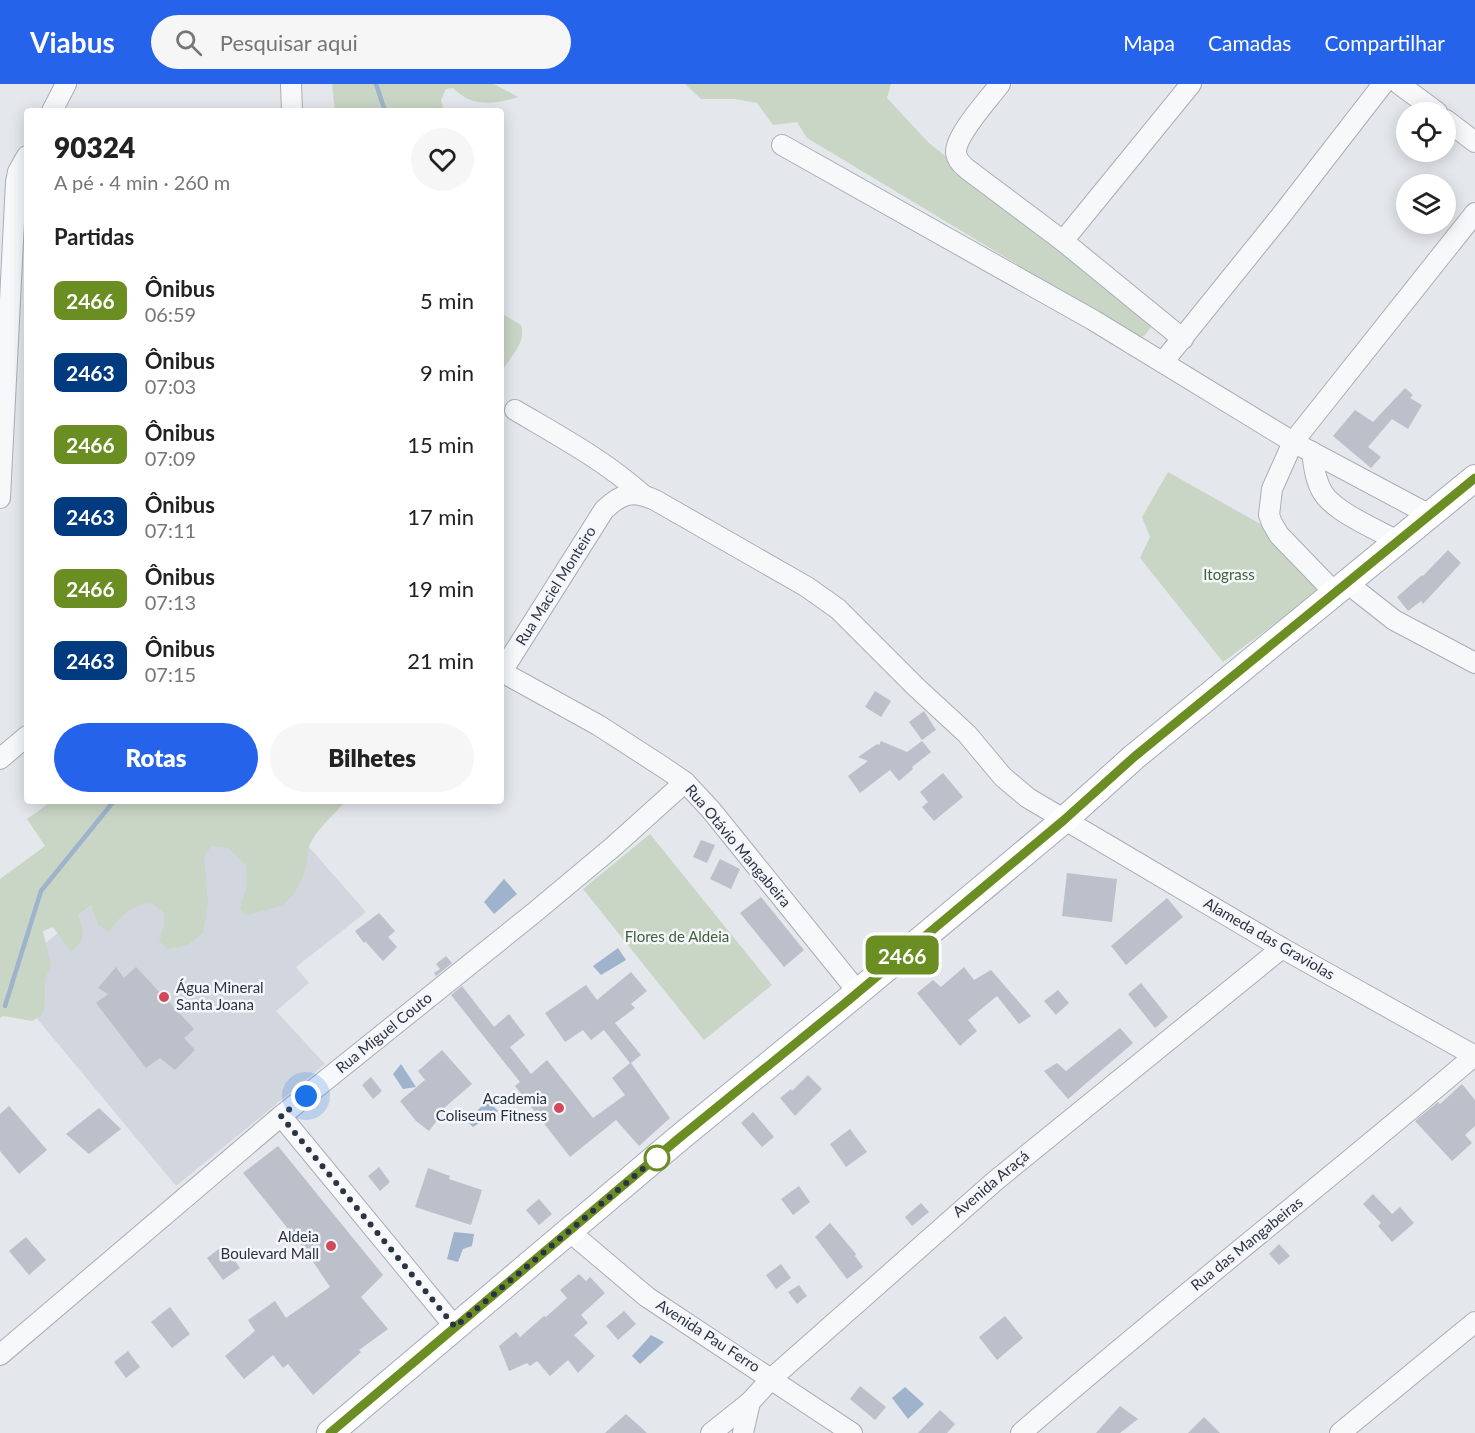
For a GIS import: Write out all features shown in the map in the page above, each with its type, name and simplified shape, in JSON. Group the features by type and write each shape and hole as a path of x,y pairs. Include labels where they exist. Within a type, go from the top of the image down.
{"main road":[{"path":"330,1433 678,1139 1064,820 1114,775 1428,514 1475,478"}],"street":[{"path":"54,108 66,84"},
{"path":"291,84 292,108"},
{"path":"1000,84 960,138 957,153 960,162 1183,339"},
{"path":"1063,242 1191,84"},
{"path":"1163,362 1383,84"},
{"path":"1399,84 1423,102"},
{"path":"1456,128 1475,142"},
{"path":"782,145 1142,349 1293,442 1428,514"},
{"path":"0,498 16,182 24,161"},
{"path":"1475,213 1293,442 1272,489 1269,515 1279,535 1341,588 1394,620 1475,663"},
{"path":"1142,349 1164,324"},
{"name":"Alameda das Graviolas","path":"515,410 601,462 642,494 807,587 838,609 967,734 1014,788 1064,820 1282,948 1475,1056"},
{"path":"1312,452 1317,481 1324,494 1348,513 1397,541"},
{"name":"Rua Maciel Monteiro","path":"504,669 596,522 613,502 633,493 642,494"},
{"name":"Rua Otávio Mangabeira","path":"504,673 598,725 685,782 711,810 858,992"},
{"path":"0,759 24,739"},
{"name":"Rua Miguel Couto","path":"0,1355 281,1116 614,846 685,782"},
{"name":"Avenida Araçá","path":"711,1433 750,1402 772,1378 995,1181 1282,948"},
{"name":"Rua das Mangabeiras","path":"1021,1433 1096,1368 1475,1056"},
{"path":"281,1116 455,1327"},
{"name":"Avenida Pau Ferro","path":"570,1232 647,1297 852,1433"},
{"path":"1340,1433 1475,1322"},
{"path":"743,1433 750,1402"}],"shaded area":[{"name":"Água Mineral Santa Joana","path":"207,804 216,804 309,847 366,912 296,967 309,983 276,1011 325,1064 176,1186 34,1015 41,947"}],"green space":[{"path":"332,84 494,84 518,97 501,102 484,103 468,99 453,88 446,89 441,100 443,108 335,108"},
{"path":"685,84 891,84 887,98 929,143 1151,321 1151,327 1144,336 1138,337 807,138 797,122 773,125 757,103 735,99 701,99"},
{"path":"504,315 521,325 522,338 504,368"},
{"name":"Itograss","path":"1168,472 1264,526 1320,590 1223,662 1140,558 1150,537 1142,517"},
{"path":"48,804 343,804 313,838 306,867 296,891 287,901 277,907 246,916 240,909 247,885 246,865 228,848 211,846 204,856 208,902 203,933 188,945 167,949 159,941 164,926 164,913 152,903 137,906 127,912 109,932 98,925 91,905 78,916 83,936 71,952 53,927 43,931 51,964 45,980 45,1004 42,1015 32,1021 3,1016 0,1018 0,879 45,846 27,819"},
{"name":"Flores de Aldeia","path":"650,834 772,985 704,1040 583,889"}],"water":[{"path":"504,879 517,894 494,914 484,902"},
{"path":"618,948 626,960 601,975 593,966"},
{"path":"401,1064 416,1087 403,1089 393,1074"},
{"path":"488,1101 498,1111 473,1127 466,1120"},
{"path":"454,1232 474,1234 472,1246 463,1249 458,1262 447,1259"},
{"path":"651,1335 664,1342 640,1364 632,1356"},
{"path":"905,1387 924,1404 908,1419 892,1398"}],"building":[{"path":"1405,388 1413,395 1410,398 1422,405 1408,429 1392,419 1368,447 1381,457 1371,468 1333,436 1355,410 1373,422"},
{"path":"1448,550 1461,563 1423,604 1421,601 1408,611 1397,597 1423,576"},
{"path":"875,691 891,701 881,717 865,707"},
{"path":"924,711 936,730 922,740 909,722"},
{"path":"881,741 907,752 922,741 931,752 899,781 890,770 860,793 848,776 868,761 858,757 877,744 879,745"},
{"path":"943,773 963,797 934,821 922,807 928,802 920,792"},
{"path":"701,840 715,845 707,863 693,857"},
{"path":"720,859 740,869 731,889 710,879"},
{"path":"1067,873 1117,879 1112,922 1062,916"},
{"path":"761,897 804,950 784,967 740,913"},
{"path":"1167,898 1183,917 1126,965 1111,946"},
{"path":"379,913 395,931 388,937 397,947 383,961 355,931"},
{"path":"446,956 452,963 436,976 434,973 440,969 436,964"},
{"path":"116,967 124,978 136,967 194,1029 184,1038 195,1050 175,1070 160,1058 146,1068 96,1003 108,994 98,988"},
{"path":"964,967 974,980 991,970 1031,1016 1019,1024 997,996 968,1020 977,1031 960,1046 917,993 933,980 941,987"},
{"path":"631,972 647,991 631,1004 635,1008 615,1023 641,1055 631,1063 670,1118 639,1146 616,1120 570,1157 515,1086 520,1082 451,995 462,986 494,1027 509,1014 525,1035 510,1047 531,1074 547,1060 593,1118 625,1095 612,1078 630,1063 604,1030 591,1040 583,1030 565,1042 545,1013 586,985 597,1000"},
{"path":"1141,983 1168,1017 1155,1028 1128,994"},
{"path":"1058,990 1069,1003 1056,1015 1044,1001"},
{"path":"1120,1028 1133,1043 1068,1099 1044,1071 1057,1063 1066,1071"},
{"path":"442,1050 472,1084 436,1115 439,1118 429,1131 416,1121 400,1101 425,1080 418,1071"},
{"path":"808,1075 822,1089 795,1116 780,1098 791,1089 792,1091"},
{"path":"371,1077 382,1091 373,1099 362,1085"},
{"path":"1462,1084 1475,1100 1475,1126 1465,1135 1472,1143 1452,1161 1415,1121 1438,1102 1440,1104"},
{"path":"9,1106 47,1150 19,1174 0,1151 0,1114"},
{"path":"99,1108 121,1129 89,1154 66,1134"},
{"path":"753,1112 774,1137 762,1147 741,1123"},
{"path":"850,1129 867,1152 846,1167 830,1144"},
{"path":"278,1146 383,1275 361,1297 388,1329 359,1350 361,1352 313,1395 288,1364 283,1368 273,1355 244,1379 225,1356 255,1331 248,1320 275,1301 286,1318 330,1287 306,1251 243,1173"},
{"path":"379,1167 390,1182 380,1191 368,1176"},
{"path":"428,1168 450,1176 449,1179 482,1190 471,1225 415,1207"},
{"path":"799,1186 810,1202 793,1215 781,1199"},
{"path":"1373,1194 1392,1214 1400,1207 1414,1223 1392,1242 1378,1226 1381,1223 1363,1204"},
{"path":"539,1199 552,1214 539,1225 526,1210"},
{"path":"921,1203 929,1212 912,1226 905,1217"},
{"path":"830,1223 856,1254 855,1256 863,1267 847,1279 815,1237"},
{"path":"26,1237 46,1260 29,1275 9,1251"},
{"path":"1279,1244 1290,1256 1279,1265 1269,1254"},
{"path":"224,1245 240,1268 223,1280 207,1258"},
{"path":"781,1264 791,1278 776,1289 766,1275"},
{"path":"579,1274 586,1281 590,1277 605,1293 581,1315 588,1323 574,1335 595,1356 578,1373 568,1360 550,1376 537,1361 530,1366 527,1363 509,1371 499,1346 516,1332 520,1337 544,1316 546,1317 567,1298 560,1290"},
{"path":"799,1285 807,1296 797,1304 788,1292"},
{"path":"170,1307 190,1334 172,1348 151,1322"},
{"path":"624,1311 636,1324 618,1340 606,1326"},
{"path":"1005,1316 1023,1338 997,1360 979,1337"},
{"path":"128,1351 140,1367 126,1378 114,1362"},
{"path":"860,1386 886,1407 875,1420 850,1399"},
{"path":"1120,1406 1138,1419 1120,1433 1096,1433"},
{"path":"940,1410 955,1424 947,1433 918,1433"},
{"path":"626,1414 647,1433 605,1433"},
{"path":"1204,1417 1220,1433 1188,1433"}],"waterway":[{"path":"376,84 384,108"},
{"path":"5,1006 41,891 112,804"}],"bus line":[{"name":"2466","path":"330,1433 678,1139 1064,820 1134,757 1428,514 1475,478"}],"place":[{"name":"Água Mineral Santa Joana","path":"164,997"},
{"name":"Academia Coliseum Fitness","path":"559,1108"},
{"name":"Aldeia Boulevard Mall","path":"331,1246"}],"route":[{"path":"306,1096 281,1116 455,1327 663,1152 657,1158"}]}
